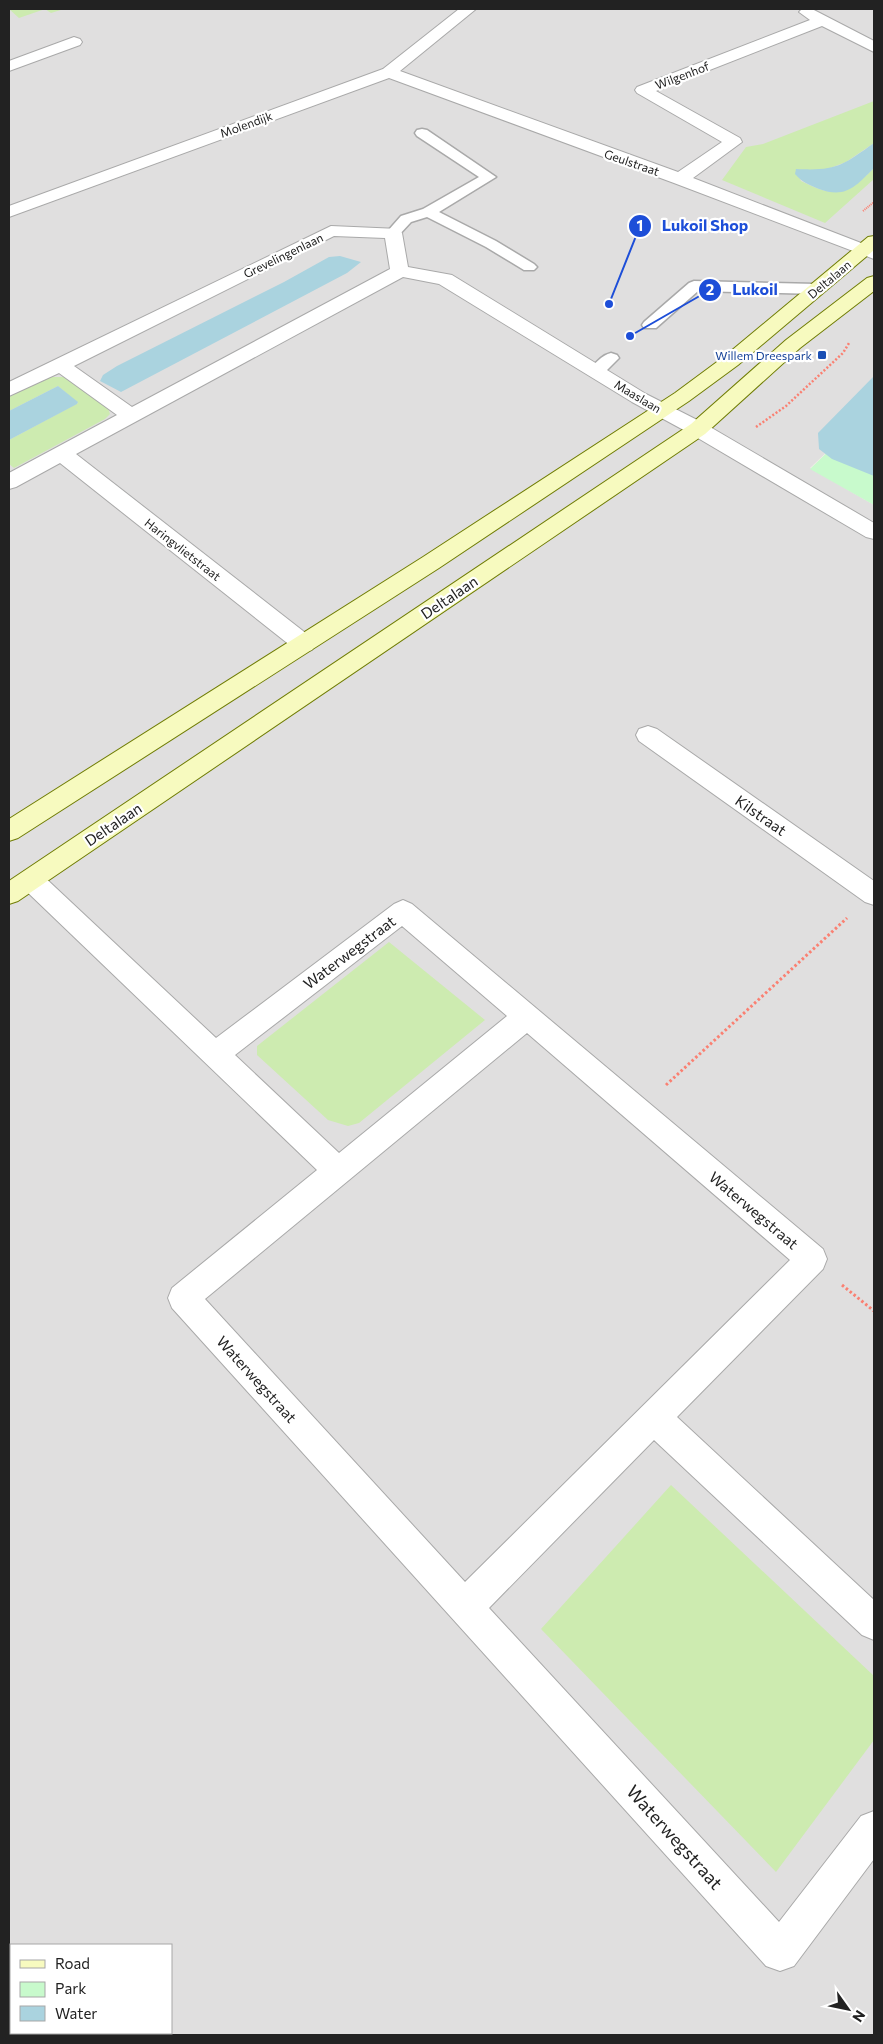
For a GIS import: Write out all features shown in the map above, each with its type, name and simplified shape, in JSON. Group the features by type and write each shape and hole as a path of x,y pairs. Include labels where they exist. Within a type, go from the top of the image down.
{"street":[{"name":"Molendijk","path":"9,212 390,72 468,9"},
{"path":"801,9 874,47"},
{"name":"Wilgenhof","path":"680,179 734,142 643,90 823,20"},
{"path":"9,66 74,42"},
{"name":"Geulstraat","path":"390,72 870,249"},
{"name":"Grevelingenlaan","path":"9,390 331,231 393,233"},
{"path":"9,482 400,270 393,233"},
{"name":"Deltalaan","path":"9,831 548,488 683,396 870,249"},
{"name":"Maaslaan","path":"400,270 445,279 604,364 661,410 728,446 874,532"},
{"name":"Deltalaan","path":"20,887 698,429 793,344 874,282"},
{"path":"60,364 131,416"},
{"name":"Haringvlietstraat","path":"62,454 304,644"},
{"name":"Kilstraat","path":"648,735 874,894"},
{"path":"20,887 214,1055 338,1171"},
{"name":"Waterwegstraat","path":"214,1055 403,911 526,1018 812,1259 465,1607"},
{"name":"Waterwegstraat","path":"526,1018 183,1298 780,1952 874,1830"},
{"path":"654,1417 874,1623"}],"lane":[{"path":"393,233 406,219 428,212 488,177 422,133"},
{"path":"428,212 491,244 529,268"},
{"path":"650,325 694,286 818,289"}],"path":[{"path":"728,446 786,406 843,353 851,339"},
{"path":"637,1111 874,894"}],"shaded area":[{"path":"9,9 874,9 874,407 810,468 874,505 874,2035 9,2035"}],"green space":[{"path":"9,9 45,9 19,18"},
{"path":"45,9 64,9 51,13"},
{"path":"874,101 874,143 846,162 825,170 796,170 801,181 813,187 833,192 848,189 874,168 874,179 825,223 722,180 746,147 763,144"},
{"path":"47,377 64,377 108,408 110,414 105,419 14,468 9,464 9,440 78,403 58,386 9,411 9,397"},
{"path":"874,407 874,505 810,469"},
{"path":"389,942 485,1020 359,1123 348,1126 328,1120 257,1055 257,1046"},
{"path":"671,1485 874,1676 874,1740 776,1872 541,1629"}],"water":[{"path":"874,143 874,168 850,189 828,192 806,183 795,174 796,169 830,168 846,162"},
{"path":"340,256 361,262 347,273 121,392 100,381 103,375 117,366 284,282 329,257"},
{"path":"874,376 874,476 832,459 819,449 818,433"},
{"path":"58,386 78,402 77,404 9,440 9,411"}],"place":[{"name":"Lukoil Shop","path":"609,304"},
{"name":"Lukoil","path":"630,336"},
{"name":"Willem Dreespark","path":"822,355"}]}
